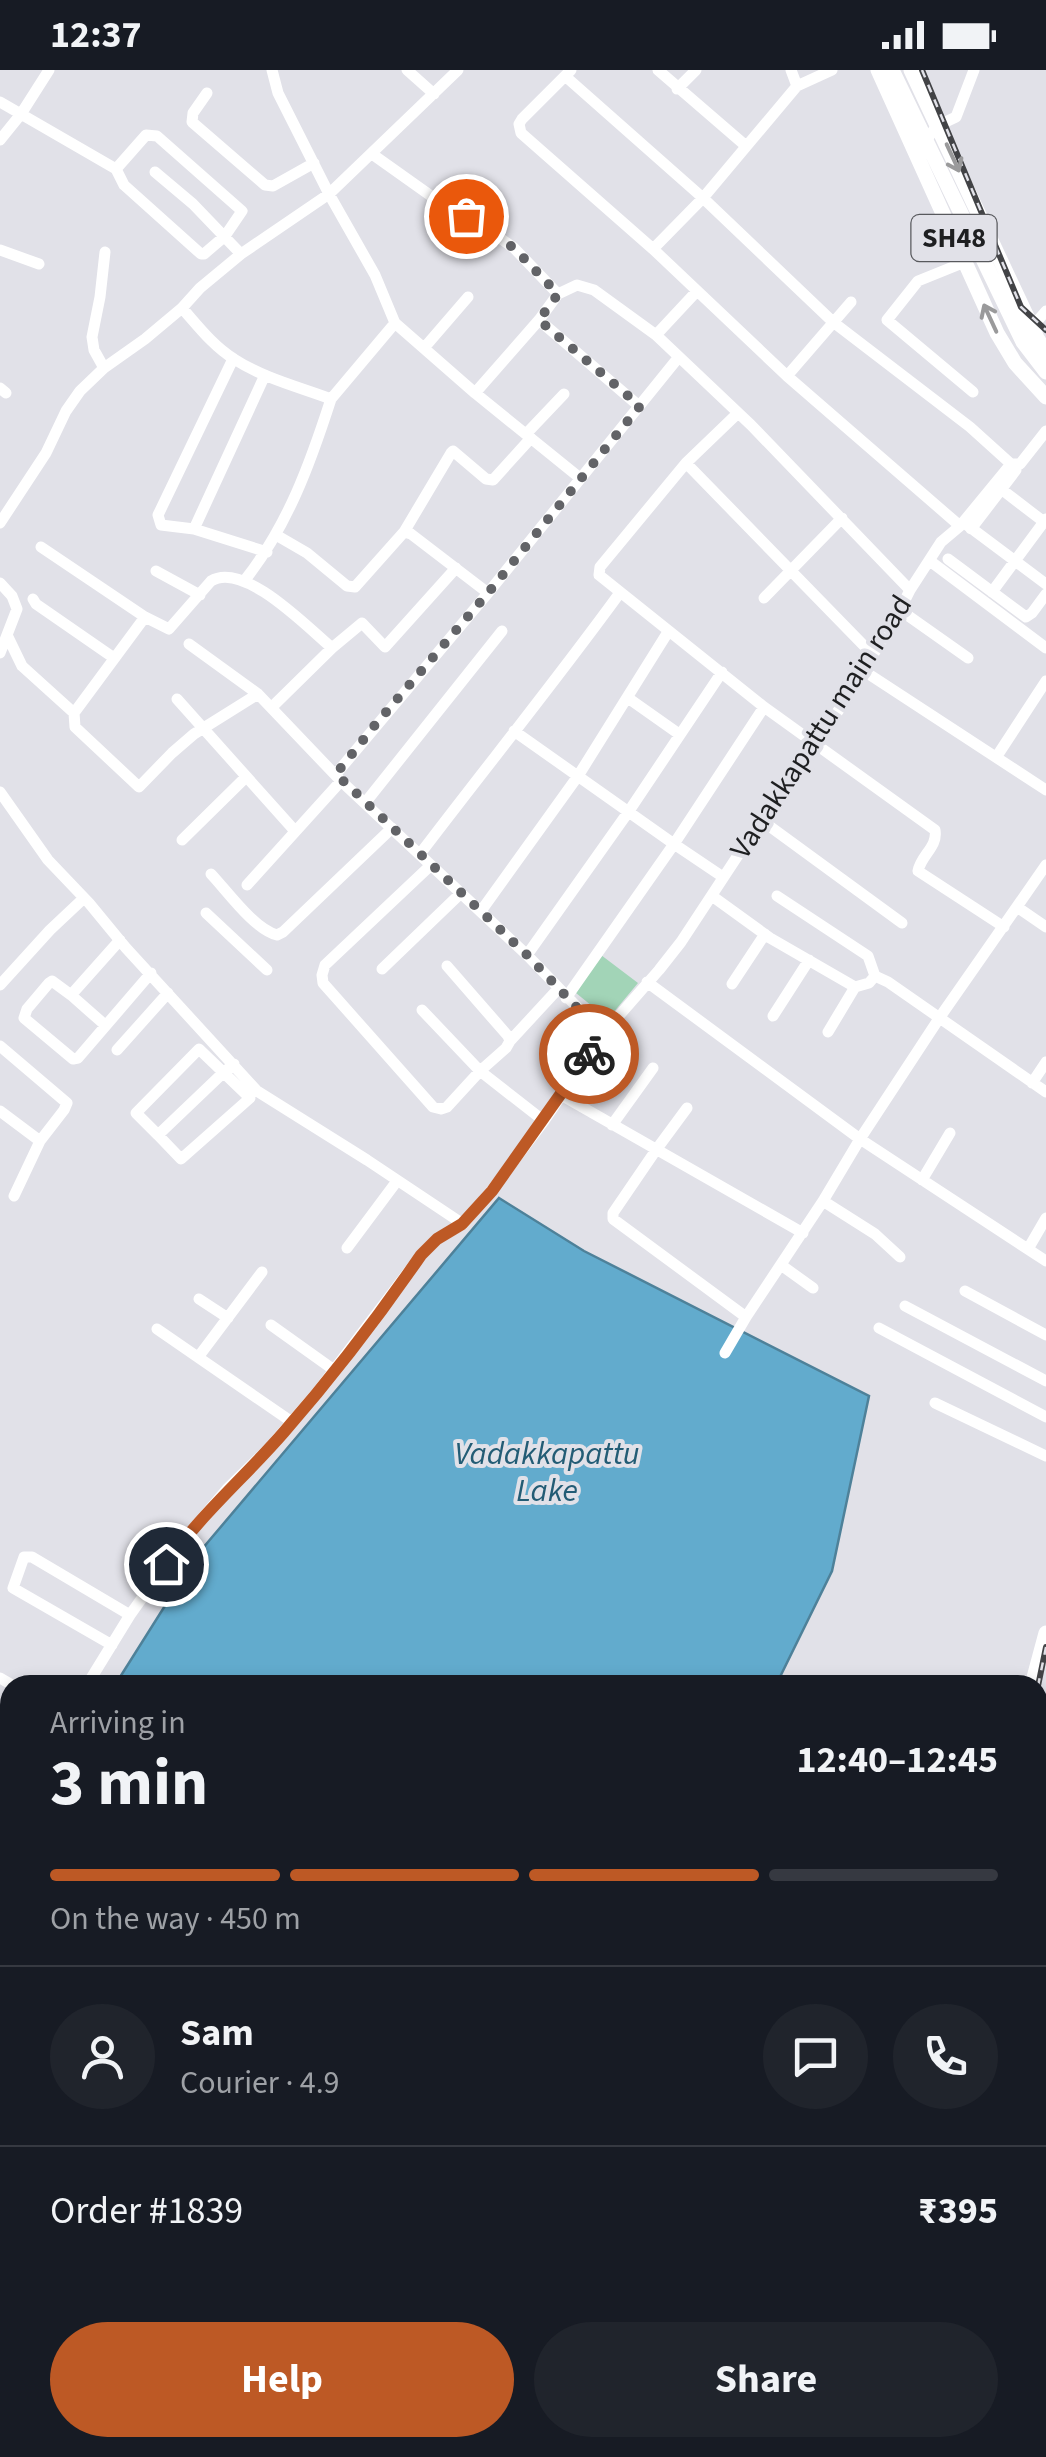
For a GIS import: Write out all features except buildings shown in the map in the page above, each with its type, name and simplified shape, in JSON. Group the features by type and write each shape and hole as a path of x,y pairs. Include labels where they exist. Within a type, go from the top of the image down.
{"main road":[{"name":"SH48","path":"878,70 997,333 1046,397"},
{"path":"892,70 1022,342 1046,372"},
{"name":"SH48","path":"910,70 1046,352"},
{"path":"1028,378 1046,360"},
{"path":"1035,1675 1046,1634"}],"street":[{"path":"0,140 49,70"},
{"path":"272,70 278,92 375,275 394,323 580,478"},
{"path":"407,70 434,94"},
{"path":"0,524 80,391 241,254 329,194 458,70"},
{"path":"658,70 746,146"},
{"path":"678,89 696,70"},
{"path":"791,70 797,86"},
{"path":"654,249 704,198 797,86 832,70"},
{"path":"916,152 938,126 956,117 974,70"},
{"path":"965,526 1001,489 1013,467 970,427 833,322 568,73 518,124 521,133 654,249 787,376 965,526 1020,558 1046,584"},
{"path":"206,92 192,122 264,185 273,186 314,164"},
{"path":"0,102 116,170 124,184 201,254 225,236 241,213 241,208 157,136 146,135 116,170"},
{"path":"372,154 514,248 558,294"},
{"path":"155,172 193,204 241,254"},
{"path":"0,250 40,264"},
{"path":"104,368 92,337 105,252"},
{"path":"965,262 918,281 887,320 974,392"},
{"path":"475,393 558,294 577,285 594,290 656,335 738,412 910,590"},
{"path":"656,335 697,291"},
{"path":"424,348 468,297"},
{"path":"787,376 852,302"},
{"path":"182,308 234,359 264,375 332,399"},
{"path":"1032,327 1046,311"},
{"path":"539,320 640,406"},
{"path":"246,580 276,535 306,474 332,399 394,323"},
{"path":"246,884 295,831 375,725 488,593 678,358"},
{"path":"234,359 158,516 161,524 266,552"},
{"path":"194,530 264,375"},
{"path":"276,535 307,553 347,586 355,587 404,532 451,452 486,479 493,480 564,394"},
{"path":"738,412 686,462 600,567 598,575 764,707 935,830 935,842 918,870 1004,927"},
{"name":"Vadakkapattu main road","path":"93,1675 181,1543 292,1422 421,1255 437,1239 462,1224 492,1191 602,1034 659,970 712,896 864,671 941,542 965,526 1046,431"},
{"path":"686,462 874,655"},
{"path":"992,592 1045,523 1001,489"},
{"path":"764,598 842,518"},
{"path":"404,532 488,593"},
{"path":"40,547 169,630 218,576 246,580 332,648"},
{"path":"948,559 1026,617 1046,594"},
{"path":"930,561 1044,647"},
{"path":"272,706 362,623 386,647 456,568"},
{"path":"156,571 200,595"},
{"path":"0,583 17,609 0,653"},
{"path":"420,854 619,594"},
{"path":"33,599 114,658"},
{"path":"900,610 968,658"},
{"path":"145,617 74,713 75,727 139,787 202,728 258,694"},
{"path":"366,803 502,631"},
{"path":"482,912 578,776 668,632"},
{"path":"8,635 22,666 74,713"},
{"path":"189,644 272,706 338,778 527,955 602,1034"},
{"path":"864,671 1046,790"},
{"path":"527,955 722,672"},
{"path":"997,756 1046,681"},
{"path":"628,698 679,734"},
{"path":"178,699 295,831"},
{"path":"431,865 325,965 322,975 324,984 433,1107 440,1109 447,1107 562,993 674,844 764,707"},
{"path":"514,731 724,877"},
{"path":"182,840 246,778"},
{"path":"0,792 48,860 209,1038 229,1068 254,1094 462,1224"},
{"path":"762,820 902,923"},
{"path":"211,874 256,922 277,934 392,828"},
{"path":"725,1353 940,1017 1046,865"},
{"path":"382,969 462,893"},
{"path":"712,896 764,934 855,987"},
{"path":"777,896 868,956 876,976 1046,1092"},
{"path":"0,985 84,898"},
{"path":"1017,907 1046,926"},
{"path":"206,913 267,970"},
{"path":"235,940 256,922"},
{"path":"732,984 764,934"},
{"path":"71,995 120,940"},
{"path":"773,1016 809,960"},
{"path":"447,966 510,1041"},
{"path":"105,1025 52,980 24,1018 73,1058 81,1056 151,974"},
{"path":"828,1032 855,987 876,976"},
{"path":"647,982 860,1140 1046,1260"},
{"path":"117,1050 168,992"},
{"path":"422,1010 480,1071 544,1120"},
{"path":"209,1038 136,1113 181,1159 254,1094"},
{"path":"0,1046 67,1102 40,1141 14,1196"},
{"path":"199,1049 229,1068"},
{"path":"1032,1083 1046,1062"},
{"path":"158,1135 229,1068"},
{"path":"612,1125 653,1068"},
{"path":"561,1095 803,1233"},
{"path":"688,1108 613,1213 613,1219 746,1317"},
{"path":"0,1112 40,1141"},
{"path":"922,1180 950,1133"},
{"path":"347,1248 396,1181"},
{"path":"823,1202 875,1234 900,1257"},
{"path":"1028,1249 1046,1218"},
{"path":"780,1265 813,1288"},
{"path":"199,1356 262,1272"},
{"path":"965,1291 1046,1335"},
{"path":"200,1299 228,1318"},
{"path":"905,1306 1046,1381"},
{"path":"271,1324 334,1370"},
{"path":"879,1328 1046,1418"},
{"path":"157,1329 292,1422"},
{"path":"935,1403 1046,1456"},
{"path":"112,1645 12,1588 24,1557 32,1557 130,1615"}],"green space":[{"path":"601,955 638,983 608,1019 576,993"}],"water":[{"name":"Vadakkapattu Lake","path":"499,1198 584,1251 869,1396 832,1571 781,1675 121,1675 197,1555"}],"railway":[{"path":"922,70 1021,307 1046,330"},
{"path":"1040,1675 1046,1647"}],"way so far":[{"path":"466,216 514,248 558,294 539,320 640,406 336,774 527,955 602,1034 589,1054"}],"route":[{"path":"166,1564 318,1391 421,1255 437,1239 462,1224 492,1191 589,1054"}]}
